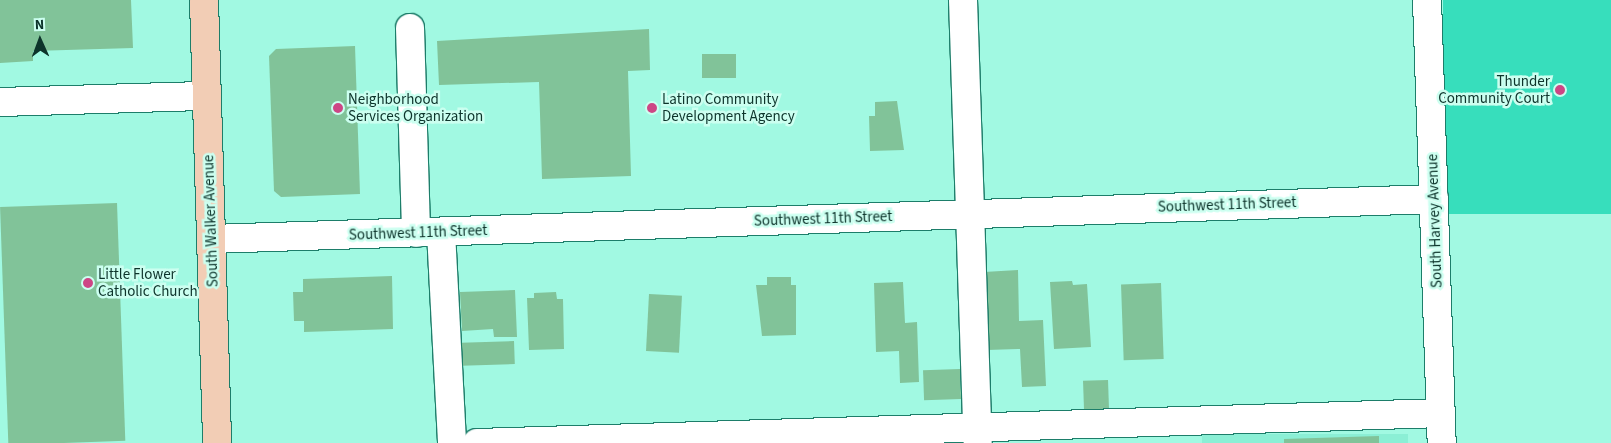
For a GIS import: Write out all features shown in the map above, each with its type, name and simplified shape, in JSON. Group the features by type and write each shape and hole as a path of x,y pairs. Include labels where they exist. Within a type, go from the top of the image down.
{"main road":[{"name":"South Walker Avenue","path":"204,0 217,443"}],"street":[{"path":"963,0 972,214 978,435"},
{"name":"South Harvey Avenue","path":"1427,0 1442,443"},
{"path":"410,28 428,233 452,443"},
{"path":"0,102 208,96"},
{"name":"Southwest 11th Street","path":"211,239 1434,199"},
{"path":"477,443 978,435 1441,413"}],"shaded area":[{"path":"1443,0 1611,0 1611,214 1443,214"},
{"path":"1202,434 1408,434 1408,443 1202,443"}],"building":[{"path":"0,0 131,0 133,48 33,51 33,61 0,63"},
{"path":"649,29 650,70 628,71 631,176 542,179 539,82 439,85 437,41"},
{"path":"355,46 360,194 281,197 274,191 269,56 276,49"},
{"path":"702,54 736,54 736,78 702,78"},
{"path":"897,101 904,150 870,151 869,116 875,116 875,102"},
{"path":"117,203 125,441 8,443 0,207"},
{"path":"1018,270 1019,321 1043,320 1046,386 1022,387 1020,349 987,350 984,272"},
{"path":"392,276 393,329 304,332 304,321 294,321 293,292 303,292 303,279"},
{"path":"767,277 791,277 791,285 796,285 796,335 762,336 756,285 767,285"},
{"path":"1072,281 1073,285 1087,284 1091,347 1054,349 1050,282"},
{"path":"903,282 905,323 917,322 919,382 900,383 899,351 876,352 874,283"},
{"path":"1161,283 1164,359 1124,360 1121,284"},
{"path":"515,290 517,337 494,337 493,329 462,331 460,292"},
{"path":"556,292 557,299 563,299 564,349 529,350 527,298 534,298 534,293"},
{"path":"649,294 682,296 679,353 646,351"},
{"path":"514,341 515,364 462,366 461,343"},
{"path":"960,369 961,399 924,400 923,370"},
{"path":"1108,380 1109,411 1084,412 1083,381"},
{"path":"1379,436 1379,443 1284,443 1284,439"}],"place":[{"name":"Thunder Community Court","path":"1560,90"},
{"name":"Neighborhood Services Organization","path":"338,108"},
{"name":"Latino Community Development Agency","path":"652,108"},
{"name":"Little Flower Catholic Church","path":"88,283"}]}
